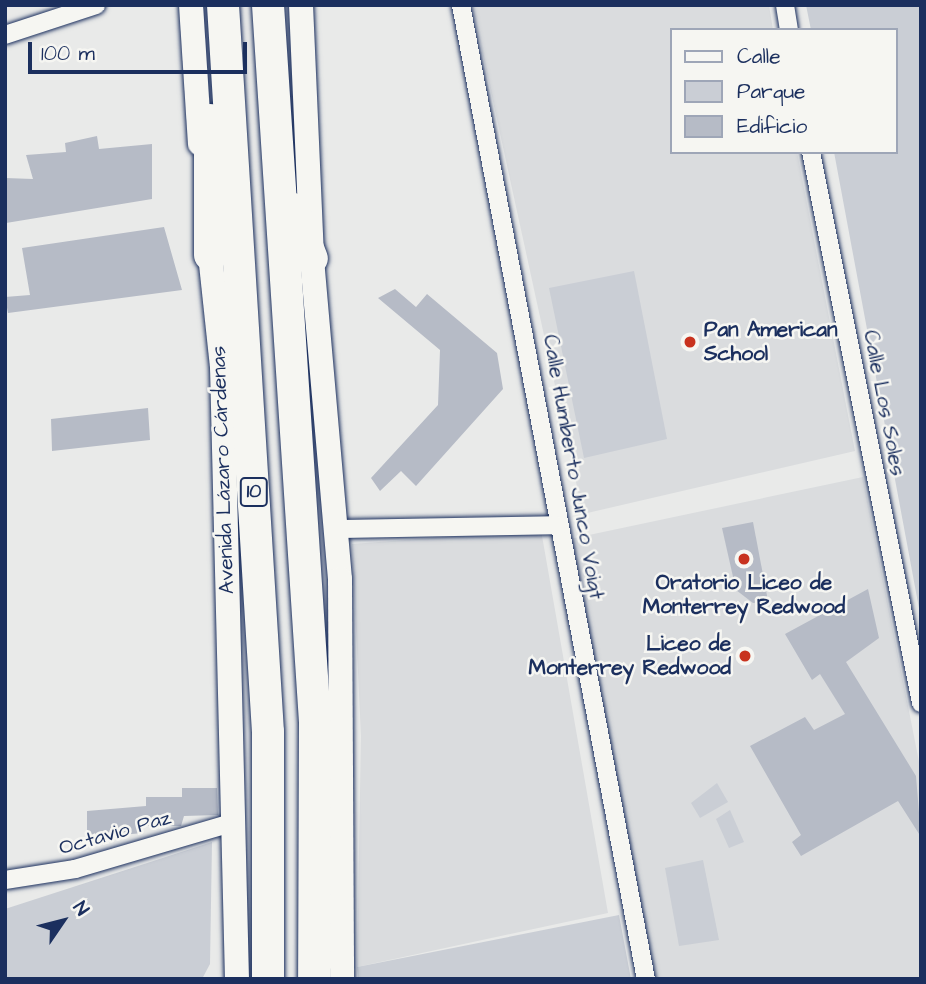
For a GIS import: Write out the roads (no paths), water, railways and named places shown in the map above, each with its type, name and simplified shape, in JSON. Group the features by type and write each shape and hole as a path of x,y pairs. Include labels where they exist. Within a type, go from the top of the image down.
{"highway":[{"name":"10","path":"268,5 315,723 314,979"},
{"path":"210,255 211,68 224,10"},
{"name":"Avenida Lázaro Cárdenas","path":"224,10 268,732 268,979"},
{"path":"274,97 295,220 312,259"}],"street":[{"path":"5,34 96,5"},
{"name":"Avenida Lázaro Cárdenas","path":"191,5 210,255 222,366 237,979"},
{"path":"301,5 312,259 336,529 344,679 342,979"},
{"name":"Calle Humberto Junco Voigt","path":"461,5 646,979"},
{"path":"785,5 789,28"},
{"name":"Calle Los Soles","path":"811,154 921,703"},
{"path":"336,529 559,525"},
{"name":"Octavio Paz","path":"5,880 75,869 235,822"},
{"path":"223,979 237,944"}],"place":[{"name":"Pan American School","path":"690,342"},
{"name":"Oratorio Liceo de Monterrey Redwood","path":"744,559"},
{"name":"Liceo de Monterrey Redwood","path":"745,656"}]}
